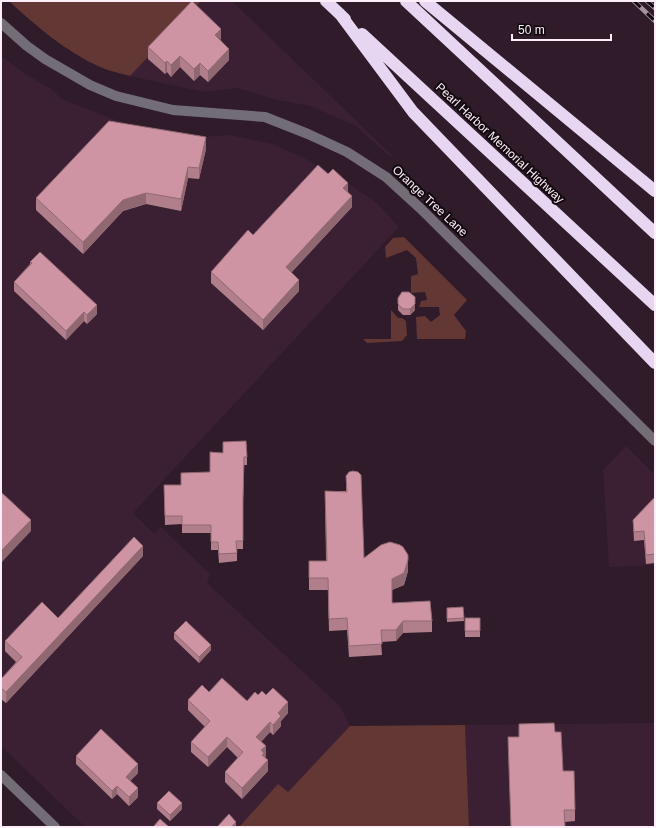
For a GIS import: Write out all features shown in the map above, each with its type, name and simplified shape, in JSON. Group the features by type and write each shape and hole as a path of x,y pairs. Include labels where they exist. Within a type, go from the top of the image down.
{"highway":[{"name":"Pearl Harbor Memorial Highway","path":"326,1 655,305"},
{"path":"406,1 655,233"},
{"path":"424,1 655,191"},
{"path":"340,14 413,112 655,363"}],"street":[{"name":"Orange Tree Lane","path":"1,23 27,46 45,59 79,79 116,96 173,110 265,117 308,134 347,152 386,177 420,208 655,441"},
{"path":"1,775 55,827"}],"shaded area":[{"path":"9,1 201,1 130,76 103,68 75,54 41,29"},
{"path":"201,1 232,1 396,159 387,154 356,126 310,106 278,100 237,88 204,92 130,76"},
{"path":"1,56 27,75 50,88 62,99 131,126 165,129 201,137 230,135 273,144 308,160 343,180 377,203 399,227 133,513 154,534 161,527 210,574 207,583 340,706 350,726 288,792 278,785 239,827 85,827 1,746"},
{"path":"404,237 467,300 454,315 466,331 465,339 417,339 416,317 425,316 431,322 440,315 439,307 419,307 421,301 427,300 425,292 411,293 411,276 418,274 416,258 407,250 386,258 385,247 393,238"},
{"path":"391,310 398,318 402,318 406,321 407,335 402,341 367,343 363,339 391,339"},
{"path":"626,446 655,475 655,565 609,567 603,470"},
{"path":"655,723 655,827 469,827 465,725"},
{"path":"465,725 469,827 239,827 278,784 288,792 350,726"}],"building":[{"path":"192,1 221,29 215,35 229,49 208,71 200,63 194,69 180,56 171,65 167,61 165,63 148,47"},
{"path":"109,121 206,137 199,168 188,167 181,199 146,193 123,200 83,242 36,198"},
{"path":"318,165 328,174 333,169 348,183 343,188 352,196 286,267 299,280 263,320 211,272 248,230 253,235"},
{"path":"40,252 97,305 87,315 84,312 66,331 14,282"},
{"path":"402,292 409,292 415,297 415,304 410,309 403,309 398,304 398,298"},
{"path":"246,441 247,457 244,457 243,541 236,541 237,553 219,554 218,542 211,542 211,525 182,525 182,516 165,516 164,485 181,485 181,473 210,472 210,452 223,453 223,442"},
{"path":"349,472 358,472 361,475 364,558 381,545 390,542 400,545 408,555 408,560 404,573 392,579 392,603 430,601 432,621 403,621 396,630 381,630 382,644 349,646 347,618 329,619 328,578 309,578 309,561 327,561 325,491 347,492 346,476"},
{"path":"1,492 31,520 1,551"},
{"path":"655,497 655,554 646,555 644,531 634,532 633,520"},
{"path":"134,537 143,546 6,692 1,688 1,679 22,657 5,641 42,602 58,618"},
{"path":"463,607 464,618 447,619 447,608"},
{"path":"465,618 480,618 480,631 465,631"},
{"path":"186,621 211,645 199,657 174,633"},
{"path":"222,678 247,701 255,692 258,695 262,691 266,695 273,688 288,702 278,713 281,716 273,725 270,722 256,737 266,746 261,750 264,753 262,755 268,760 242,788 225,772 243,752 227,737 208,757 191,742 210,721 188,700 202,685 209,692"},
{"path":"554,723 555,732 561,732 563,771 574,771 575,810 564,810 565,827 511,827 508,737 519,737 519,724"},
{"path":"101,729 138,764 126,777 138,788 129,797 117,786 112,791 76,756"},
{"path":"169,791 182,803 170,815 157,803"},
{"path":"229,814 236,822 231,827 217,827"},
{"path":"160,819 169,827 153,827"}],"railway":[{"path":"634,1 655,21"},
{"path":"647,1 655,8"}]}
